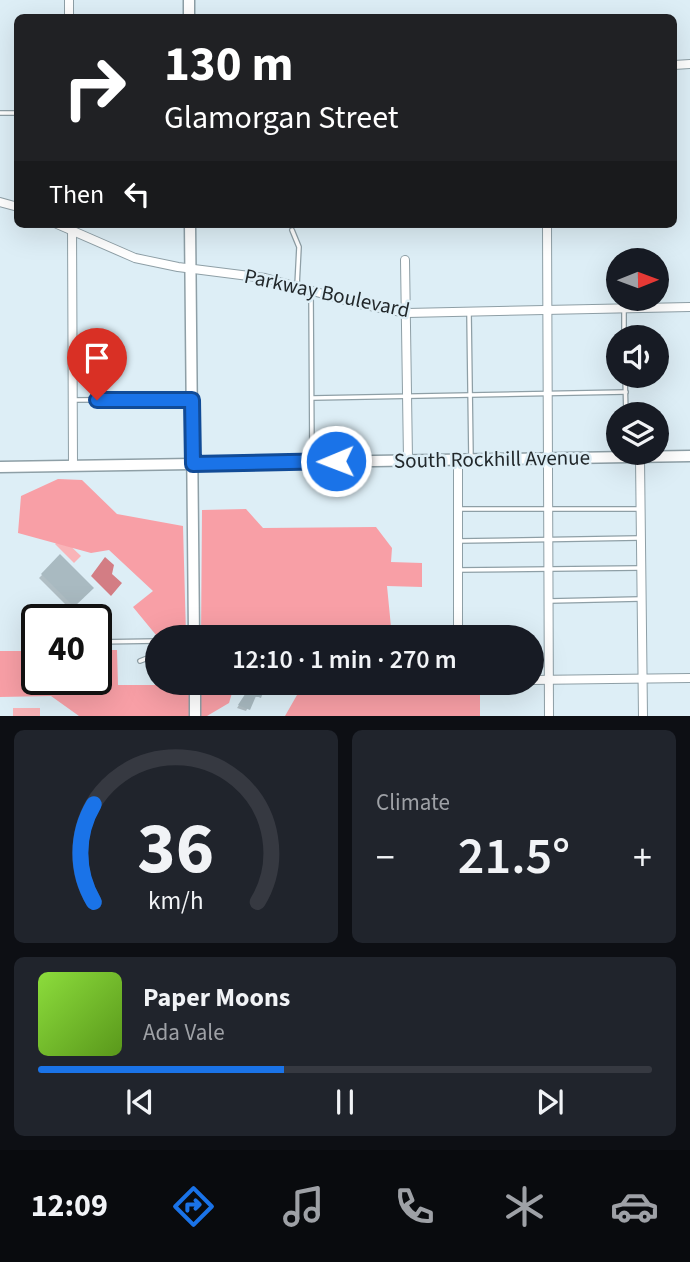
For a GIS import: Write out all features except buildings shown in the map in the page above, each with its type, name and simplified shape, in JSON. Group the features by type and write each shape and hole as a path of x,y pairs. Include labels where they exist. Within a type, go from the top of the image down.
{"street":[{"name":"Parkway Boulevard","path":"72,228 135,258 190,268 219,270 407,313 606,310"},
{"path":"72,228 73,466"},
{"path":"190,228 194,625"},
{"path":"547,228 549,716"},
{"path":"405,260 408,460"},
{"name":"Parkway Boulevard","path":"669,308 690,307"},
{"name":"South Rockhill Avenue","path":"669,456 690,456"},
{"name":"South Rockhill Avenue","path":"0,467 606,457"},
{"path":"458,460 458,625"},
{"path":"640,465 643,716"},
{"path":"544,680 690,678"},
{"path":"195,695 195,716"}],"lane":[{"path":"292,230 299,243 297,286"},
{"path":"311,290 312,462"},
{"path":"469,313 471,460"},
{"path":"626,388 626,402"},
{"path":"313,398 626,392"},
{"path":"72,400 192,400"},
{"path":"458,509 641,509"},
{"path":"458,541 641,538"},
{"path":"458,570 641,568"},
{"path":"548,601 642,599"},
{"path":"112,642 145,641"},
{"path":"140,661 145,659"}],"shaded area":[{"path":"58,479 82,480 117,514 183,526 186,625 148,625 133,607 153,591 109,550 91,553 18,533 21,496"},
{"path":"246,509 263,528 376,527 392,548 391,562 422,563 422,587 387,586 391,625 201,625 202,510"},
{"path":"62,538 81,556 74,563 55,544"},
{"path":"105,557 114,565 112,574 122,583 111,596 91,576"},
{"path":"112,650 117,650 118,685 145,685 145,695 189,695 189,716 79,716 51,696 0,697 0,651 21,651 21,695 112,695"},
{"path":"201,695 231,695 229,703 207,716 201,716"},
{"path":"297,695 480,695 480,716 285,716"},
{"path":"13,708 40,708 40,716 13,716"}],"route":[{"path":"97,400 192,400 193,464 336,461"}]}
